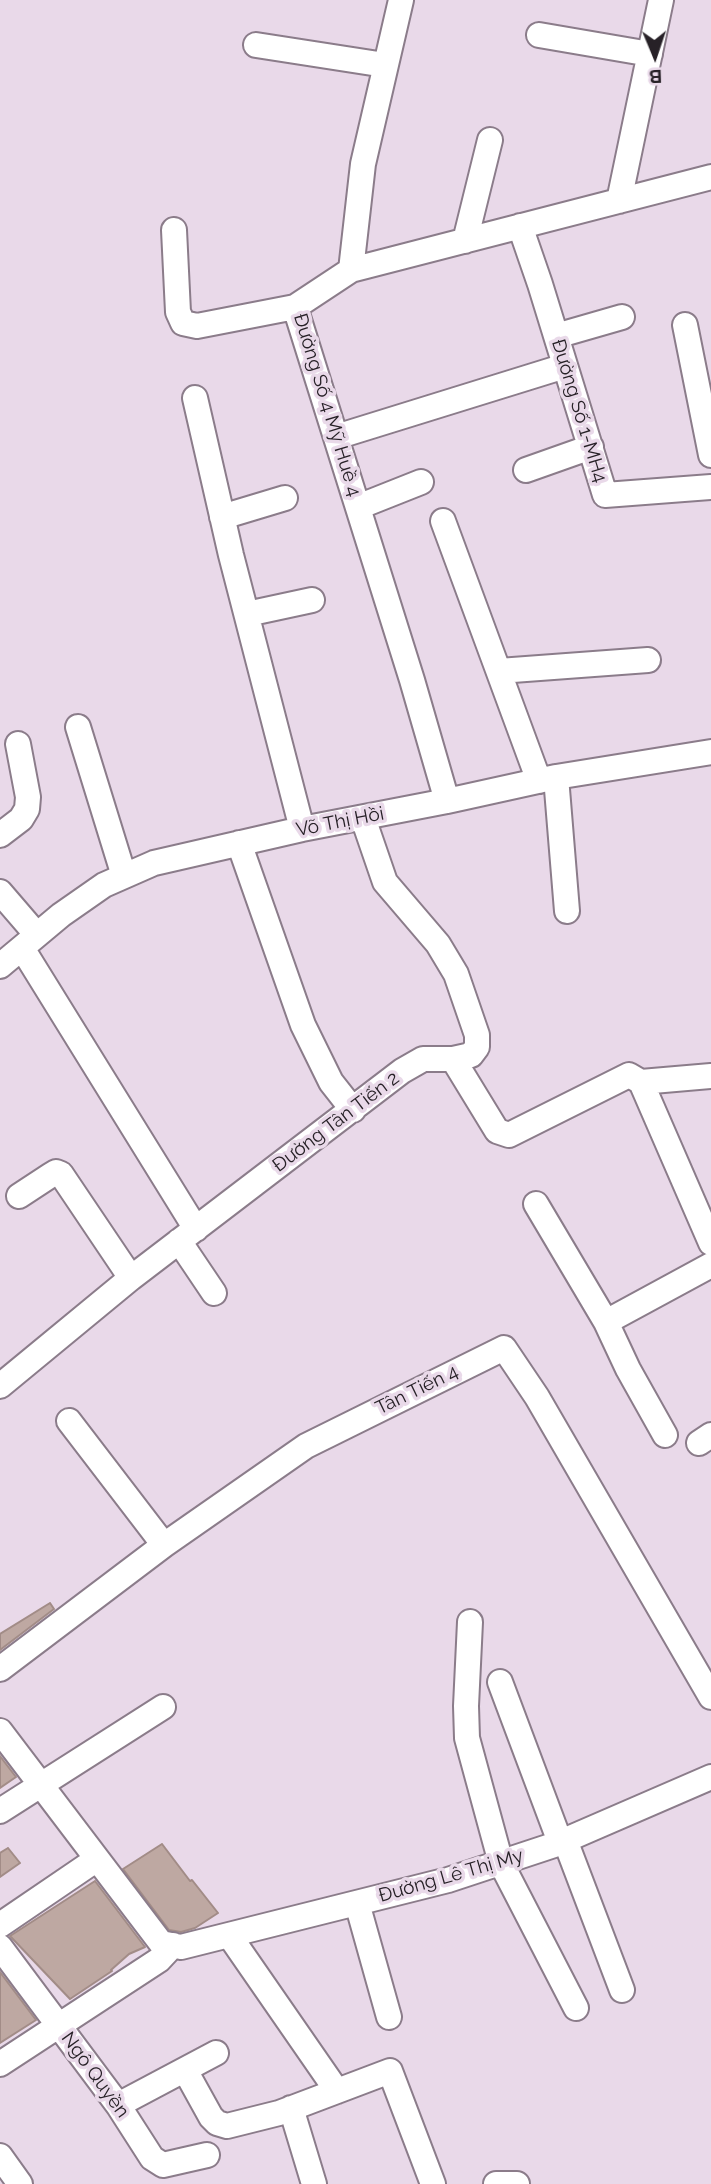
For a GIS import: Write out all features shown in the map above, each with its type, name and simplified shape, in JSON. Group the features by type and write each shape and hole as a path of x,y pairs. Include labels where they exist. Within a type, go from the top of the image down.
{"street":[{"path":"351,270 363,164 401,0"},
{"path":"620,201 661,0"},
{"path":"538,35 650,54"},
{"path":"256,45 385,65"},
{"path":"465,241 490,140"},
{"name":"Đường Số 4 Mỹ Huề 4","path":"447,801 412,680 295,307 351,270 711,177"},
{"name":"Đường Số 1-MH4","path":"520,226 606,495 711,487"},
{"path":"174,230 178,312 183,323 192,326 207,325 295,307"},
{"path":"556,336 622,317"},
{"path":"685,325 711,456"},
{"path":"336,437 565,366"},
{"path":"195,398 222,517 302,829"},
{"path":"526,470 590,447"},
{"path":"358,507 421,482"},
{"path":"222,517 285,498"},
{"path":"443,521 499,671 548,779 568,911"},
{"path":"247,614 312,600"},
{"path":"499,671 648,660"},
{"path":"78,727 124,876"},
{"path":"0,835 21,819 27,808 28,797 18,744"},
{"name":"Võ Thị Hồi","path":"0,966 104,885 154,863 302,829 548,779 711,752"},
{"path":"363,817 386,882 438,944 456,974 477,1035 477,1047 471,1055 453,1059 496,1131 509,1135 629,1075 640,1082 711,1243"},
{"path":"239,843 303,1025 331,1082 353,1110"},
{"path":"0,892 187,1235 214,1293"},
{"name":"Đường Tân Tiến 2","path":"0,1386 131,1278 402,1071 423,1059 453,1059"},
{"path":"640,1082 711,1076"},
{"path":"19,1196 56,1172 61,1174 131,1278"},
{"path":"536,1204 606,1322 628,1370 665,1435"},
{"path":"606,1322 711,1265"},
{"name":"Tân Tiến 4","path":"0,1669 164,1545 306,1446 504,1348 537,1398 711,1697"},
{"path":"69,1421 164,1545"},
{"path":"470,1622 467,1738 500,1863 576,2008"},
{"path":"500,1682 622,1990"},
{"path":"0,1811 163,1707"},
{"path":"0,1731 161,1943 177,1946"},
{"name":"Đường Lê Thị My","path":"177,1946 449,1880 563,1841 711,1777"},
{"path":"0,1925 97,1858"},
{"path":"357,1903 389,2017"},
{"path":"229,1935 337,2091"},
{"path":"0,2064 159,1961 177,1946"},
{"name":"Ngô Quyền","path":"0,1947 118,2105 156,2162 171,2164 207,2155"},
{"path":"118,2105 216,2053"},
{"path":"185,2070 211,2117 222,2126 291,2108 390,2071 433,2184"},
{"path":"291,2108 314,2184"},
{"path":"0,2156 20,2184"},
{"path":"496,2184 517,2184"}],"building":[{"path":"50,1603 54,1609 0,1650 0,1634"},
{"path":"0,1756 16,1777 0,1788"},
{"path":"162,1844 218,1913 195,1928 181,1932 169,1930 123,1869"},
{"path":"8,1848 20,1863 0,1877 0,1853"},
{"path":"95,1881 145,1947 129,1954 112,1971 70,1999 10,1936"},
{"path":"0,1972 36,2020 0,2043"}]}
